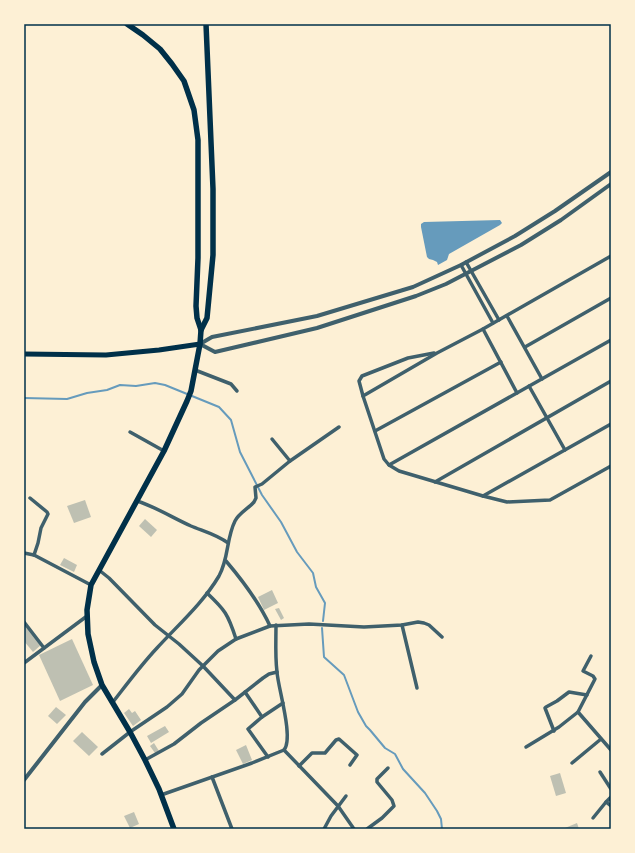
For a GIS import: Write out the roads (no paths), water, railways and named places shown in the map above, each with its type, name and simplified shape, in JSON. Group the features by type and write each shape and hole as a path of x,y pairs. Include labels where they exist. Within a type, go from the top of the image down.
{"main road":[{"path":"127,24 143,35 160,50 172,64 184,81 194,110 198,140 198,258 196,306 197,318 201,330"},
{"path":"174,829 145,760 102,685 90,646 88,616 91,585 164,451 191,391 200,344 201,330 207,318 213,255 213,189 206,24"},
{"path":"24,354 106,355 200,344"}],"street":[{"path":"200,344 212,337 317,316 413,287 464,264 515,236 555,211 611,172"},
{"path":"200,344 215,352 317,328 416,296 466,274 521,245 561,220 611,184"},
{"path":"363,396 437,353 508,316 611,256"},
{"path":"464,264 471,271 499,320"},
{"path":"464,264 466,274 493,323"},
{"path":"525,347 611,298"},
{"path":"508,316 542,379"},
{"path":"483,329 517,393"},
{"path":"388,465 611,340"},
{"path":"437,353 408,358 362,376 359,381 384,459 388,465 399,471 507,502 550,500 611,466"},
{"path":"375,431 500,362"},
{"path":"195,370 231,384 237,391"},
{"path":"435,482 611,382"},
{"path":"530,386 565,450"},
{"path":"483,496 611,424"},
{"path":"113,702 156,650 207,593 218,577 226,561 228,543 235,520 252,504 256,498 255,487 262,484 290,461 339,427"},
{"path":"130,432 164,451"},
{"path":"272,439 290,461"},
{"path":"30,498 48,514 41,528 34,555"},
{"path":"136,500 148,504 204,532 223,539 228,543"},
{"path":"24,553 34,555 91,585"},
{"path":"226,561 256,599 270,626"},
{"path":"98,570 109,578 156,625 203,666 235,700"},
{"path":"207,593 223,608 231,622 236,639"},
{"path":"24,663 88,616"},
{"path":"24,622 44,648"},
{"path":"102,754 130,732 167,707 182,694 203,666 218,651 236,639 270,626 308,624 364,627 402,625 418,622 424,623 435,630 442,637"},
{"path":"161,795 268,757 286,748 287,728 277,672 276,625"},
{"path":"402,625 417,688"},
{"path":"526,747 554,730 578,712 595,679 593,676 584,672 583,669 591,656"},
{"path":"145,760 174,744 269,674 277,672"},
{"path":"24,780 85,702 102,685"},
{"path":"245,692 262,717"},
{"path":"554,730 545,708 569,692 587,695"},
{"path":"268,757 248,729 262,717 283,703"},
{"path":"578,712 611,750"},
{"path":"299,766 312,753 325,753 336,740 339,739 357,755 350,764"},
{"path":"572,762 601,739"},
{"path":"284,750 338,806 354,829"},
{"path":"367,829 382,818 395,805 377,782 377,779 388,768"},
{"path":"600,772 611,789"},
{"path":"212,777 232,829"},
{"path":"324,829 331,816 346,796"},
{"path":"593,818 611,797"},
{"path":"606,802 611,806"}],"water":[{"path":"500,220 502,223 500,225 449,254 447,260 438,265 437,262 427,257 421,227 421,224 424,222"}],"waterway":[{"path":"24,398 67,399 87,393 107,390 120,385 136,386 155,383 165,385 219,407 231,420 240,452 262,495 281,522 297,552 313,573 316,587 325,603 323,621"},
{"path":"322,628 324,657 344,675 358,712 366,726 385,748 395,754 403,769 425,793 441,819 442,829"}]}
